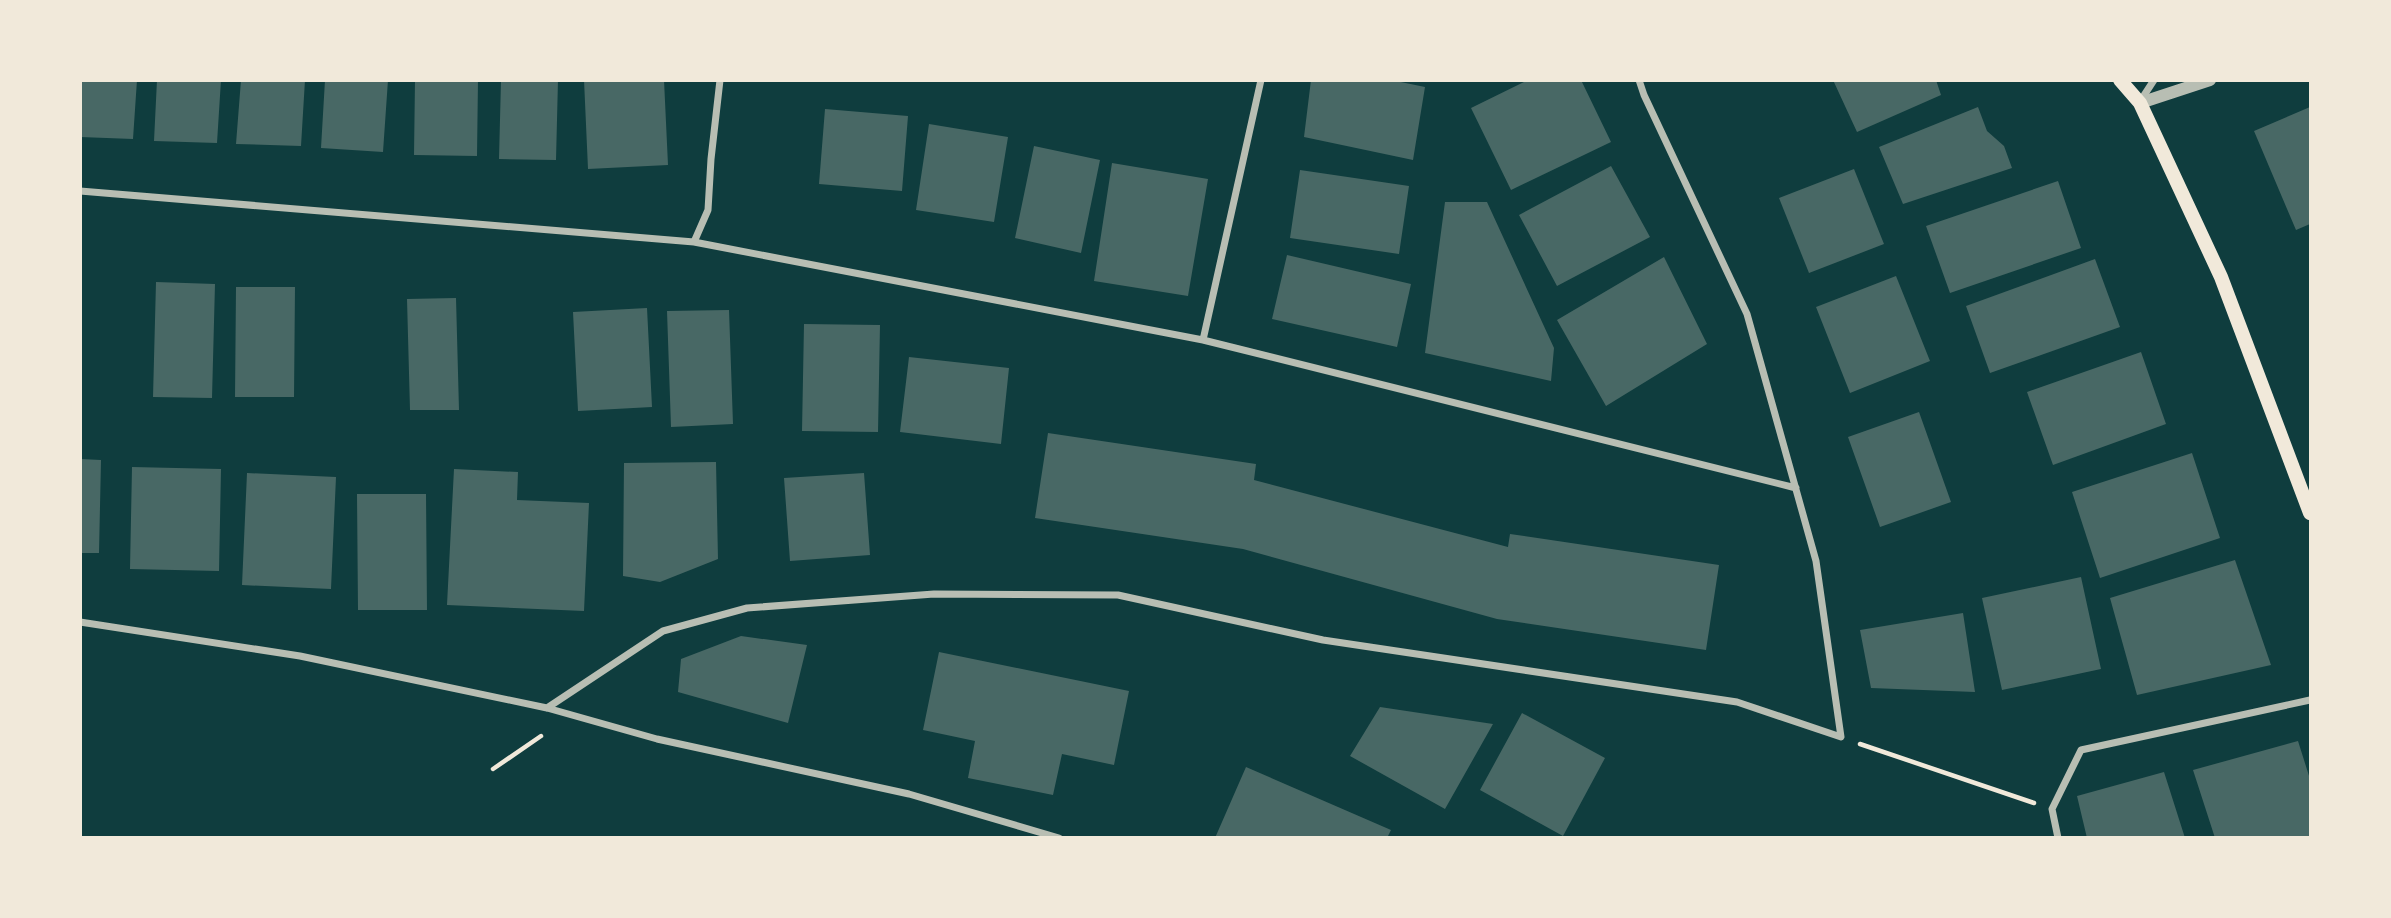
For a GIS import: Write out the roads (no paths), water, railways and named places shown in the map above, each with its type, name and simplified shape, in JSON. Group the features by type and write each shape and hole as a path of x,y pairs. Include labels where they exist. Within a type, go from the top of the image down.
{"main road":[{"path":"2120,80 2140,103 2221,277 2311,513"}],"street":[{"path":"694,242 708,210 720,80"},
{"path":"1203,340 1261,80"},
{"path":"547,708 663,631 747,608 934,594 1118,595 1323,640 1737,702 1841,737 1816,561 1747,314 1639,80"},
{"path":"2140,103 2154,80"},
{"path":"2140,103 2210,80"},
{"path":"80,191 694,242 1203,340 1796,488"},
{"path":"80,622 300,656 547,708 657,739 909,794 1059,838"},
{"path":"2058,838 2052,809 2081,750 2311,700"}]}
